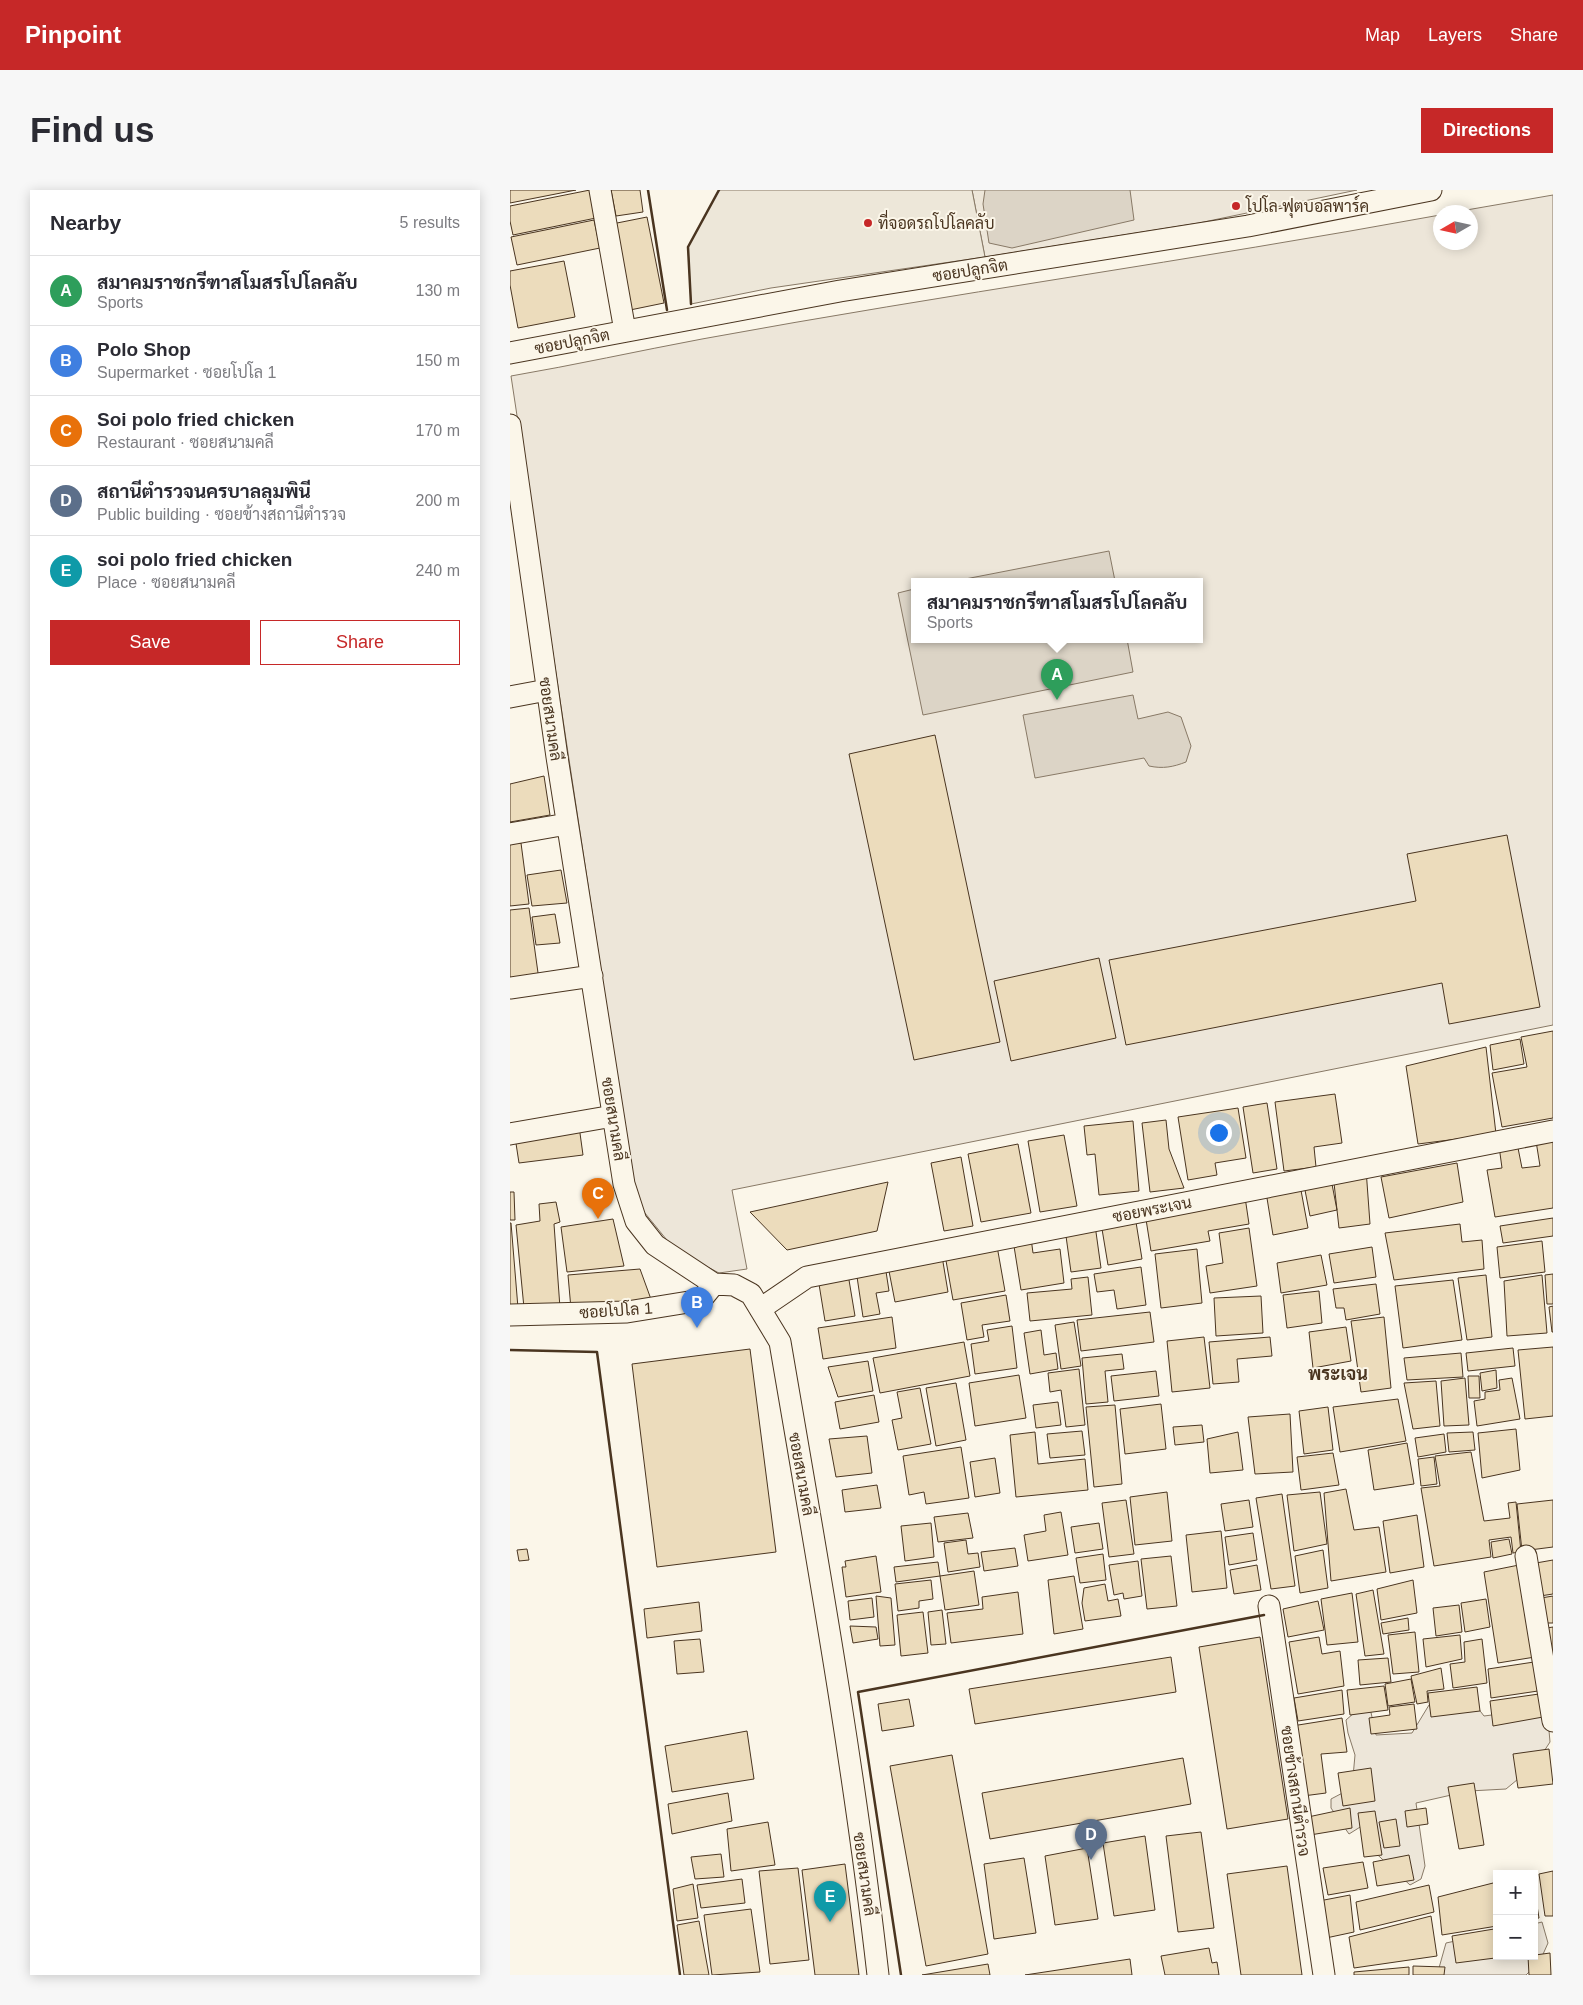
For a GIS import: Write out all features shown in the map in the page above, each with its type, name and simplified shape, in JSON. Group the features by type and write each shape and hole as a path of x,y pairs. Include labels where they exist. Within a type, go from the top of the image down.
{"street":[{"path":"600,190 625,331"},
{"name":"ซอยปลูกจิต","path":"510,353 840,290 1248,226 1431,190"},
{"name":"ซอยสนามคลี","path":"510,425 567,824 624,1184 636,1221 655,1245 714,1284 734,1285 751,1294 780,1342 838,1688 869,1890 878,1975"},
{"path":"510,698 547,690"},
{"path":"510,834 567,824"},
{"path":"510,988 592,976"},
{"path":"510,1134 613,1116"},
{"name":"ซอยพระเจน","path":"760,1309 807,1277 1553,1131"},
{"name":"ซอยโปโล 1","path":"510,1315 627,1312 702,1300 714,1284"},
{"path":"1526,1556 1553,1720"},
{"name":"ซอยข้างสถานีตำรวจ","path":"1269,1606 1324,1975"}],"shaded area":[{"name":"ที่จอดรถโปโลคลับ","path":"719,190 972,190 985,257 771,288 691,304 688,247"},
{"path":"972,190 1357,190 1199,223 985,257"},
{"path":"985,190 1130,190 1134,220 1012,248 989,243 983,204"},
{"path":"1553,195 1553,1025 732,1190 747,1269 719,1273 675,1250 636,1202 511,376 794,323 1433,216 1433,250 1478,250 1478,208"},
{"path":"1109,551 1114,578 970,578"},
{"path":"911,590 911,643 1128,643 1133,672 923,715 898,593"},
{"path":"1133,695 1138,719 1168,712 1181,717 1191,746 1186,762 1168,767 1154,767 1149,766 1144,758 1035,778 1023,715"},
{"path":"1474,1703 1484,1716 1523,1711 1548,1719 1550,1742 1535,1765 1506,1789 1469,1791 1416,1803 1425,1866 1421,1879 1410,1885 1367,1845 1365,1824 1349,1834 1331,1808 1331,1799 1352,1788 1355,1755 1346,1720 1362,1706 1370,1708 1376,1735 1412,1733 1429,1705"},
{"path":"1542,1922 1548,1943 1540,1961 1526,1975 1437,1975 1446,1943 1493,1933 1493,1960 1538,1960 1538,1923"}],"building":[{"path":"510,190 576,190 510,203"},
{"path":"590,190 596,218 513,235 510,221 510,206"},
{"path":"611,190 640,190 643,212 616,216"},
{"path":"647,217 664,303 630,310 612,224"},
{"path":"594,220 600,248 517,265 511,237"},
{"path":"564,261 575,317 518,328 510,285 510,271"},
{"path":"935,735 1000,1042 914,1060 849,754"},
{"path":"544,776 550,815 510,822 510,784"},
{"path":"1507,835 1540,1007 1449,1024 1442,983 1126,1045 1109,960 1416,901 1407,854"},
{"path":"521,843 529,904 510,906 510,844"},
{"path":"561,870 567,903 532,906 527,875"},
{"path":"529,908 539,980 510,983 510,910"},
{"path":"555,914 560,943 536,945 532,917"},
{"path":"1099,958 1116,1038 1011,1061 994,981"},
{"path":"1553,1031 1553,1118 1502,1127 1492,1073 1527,1067 1521,1037"},
{"path":"1520,1039 1524,1064 1493,1070 1490,1045"},
{"path":"1486,1047 1496,1134 1418,1144 1406,1066"},
{"path":"1335,1094 1342,1143 1314,1147 1316,1167 1284,1171 1275,1102"},
{"path":"1267,1103 1277,1169 1253,1173 1243,1107"},
{"path":"1238,1108 1246,1158 1215,1163 1217,1175 1188,1180 1178,1117"},
{"path":"1166,1120 1169,1149 1184,1188 1150,1192 1142,1123"},
{"path":"1133,1121 1139,1191 1099,1195 1095,1154 1087,1155 1084,1126"},
{"path":"579,1126 583,1155 519,1163 515,1137"},
{"path":"1064,1135 1077,1206 1040,1212 1028,1141"},
{"path":"1553,1138 1553,1208 1495,1217 1487,1170 1502,1168 1499,1146 1517,1143 1522,1168 1540,1166 1536,1141"},
{"path":"1018,1144 1031,1213 981,1222 968,1154"},
{"path":"961,1157 973,1226 944,1231 931,1163"},
{"path":"1457,1163 1463,1202 1389,1218 1381,1177"},
{"path":"1366,1169 1370,1224 1339,1228 1333,1174"},
{"path":"1331,1179 1337,1210 1310,1216 1304,1185"},
{"path":"888,1182 877,1231 787,1250 750,1212"},
{"path":"1300,1185 1308,1228 1273,1235 1266,1192"},
{"path":"510,1192 514,1192 515,1220 510,1220"},
{"path":"1245,1197 1249,1224 1208,1231 1210,1241 1151,1251 1145,1213"},
{"path":"556,1202 560,1222 554,1224 560,1308 524,1308 516,1225 540,1221 539,1204"},
{"path":"1135,1216 1142,1259 1108,1265 1101,1223"},
{"path":"1553,1218 1553,1236 1503,1243 1500,1226"},
{"path":"613,1219 624,1266 567,1272 561,1227"},
{"path":"510,1223 518,1308 510,1309"},
{"path":"1460,1224 1462,1242 1482,1240 1484,1269 1394,1280 1385,1233"},
{"path":"1095,1225 1101,1268 1071,1272 1065,1229"},
{"path":"1249,1228 1257,1286 1210,1293 1206,1266 1223,1263 1219,1233"},
{"path":"1031,1238 1033,1253 1060,1249 1064,1283 1021,1290 1013,1240"},
{"path":"1542,1241 1545,1272 1500,1278 1497,1247"},
{"path":"997,1246 1005,1291 953,1300 945,1255"},
{"path":"1372,1247 1376,1277 1334,1283 1329,1254"},
{"path":"1197,1249 1202,1303 1161,1308 1155,1254"},
{"path":"1321,1255 1327,1285 1281,1293 1277,1263"},
{"path":"942,1256 948,1292 895,1302 888,1266"},
{"path":"885,1265 889,1291 876,1293 880,1314 863,1317 856,1270"},
{"path":"1141,1267 1146,1305 1117,1309 1114,1290 1097,1292 1094,1274"},
{"path":"640,1269 652,1302 571,1309 568,1275"},
{"path":"848,1274 855,1316 825,1321 818,1278"},
{"path":"1553,1274 1553,1304 1547,1304 1545,1275"},
{"path":"1486,1275 1492,1337 1467,1340 1458,1278"},
{"path":"1542,1275 1547,1333 1507,1336 1504,1281"},
{"path":"1088,1277 1092,1315 1030,1321 1027,1293 1072,1289 1071,1279"},
{"path":"1453,1280 1462,1340 1403,1348 1395,1286"},
{"path":"1376,1284 1380,1314 1346,1320 1344,1308 1336,1308 1333,1289"},
{"path":"1319,1291 1322,1323 1287,1328 1283,1295"},
{"path":"1006,1295 1010,1321 982,1325 984,1337 967,1340 961,1303"},
{"path":"1261,1296 1263,1333 1216,1336 1214,1298"},
{"path":"1553,1306 1553,1332 1552,1332 1549,1307"},
{"path":"1150,1312 1154,1342 1081,1351 1077,1320"},
{"path":"892,1317 896,1348 823,1359 818,1328"},
{"path":"1384,1317 1391,1388 1361,1392 1351,1321"},
{"path":"1074,1322 1081,1366 1061,1369 1055,1325"},
{"path":"1012,1326 1017,1368 975,1374 971,1344 989,1341 987,1330"},
{"path":"1346,1327 1351,1361 1313,1368 1309,1332"},
{"path":"1041,1330 1044,1355 1056,1353 1058,1369 1030,1374 1024,1333"},
{"path":"1204,1337 1210,1388 1172,1392 1167,1341"},
{"path":"1270,1337 1272,1356 1237,1359 1239,1382 1213,1384 1209,1342"},
{"path":"964,1342 970,1376 880,1393 873,1358"},
{"path":"1553,1347 1553,1416 1525,1419 1518,1350"},
{"path":"1513,1348 1515,1366 1468,1371 1466,1353"},
{"path":"750,1349 776,1552 657,1567 632,1364"},
{"path":"1461,1353 1463,1377 1407,1380 1404,1358"},
{"path":"1122,1354 1124,1369 1105,1371 1108,1402 1086,1404 1082,1358"},
{"path":"868,1361 873,1391 838,1397 828,1367"},
{"path":"1079,1369 1085,1425 1066,1427 1061,1390 1050,1392 1048,1373"},
{"path":"1496,1370 1497,1388 1482,1391 1480,1373"},
{"path":"1156,1371 1159,1396 1114,1401 1111,1376"},
{"path":"1019,1375 1026,1418 975,1426 969,1383"},
{"path":"1468,1376 1479,1376 1480,1398 1469,1398"},
{"path":"1465,1378 1469,1425 1444,1426 1441,1381"},
{"path":"1512,1378 1520,1419 1477,1426 1474,1401 1485,1399 1485,1392 1500,1390 1499,1380"},
{"path":"1436,1381 1440,1426 1413,1429 1404,1383"},
{"path":"956,1383 966,1440 936,1446 926,1388"},
{"path":"920,1388 931,1444 898,1450 892,1420 902,1418 897,1392"},
{"path":"874,1395 879,1422 840,1429 835,1402"},
{"path":"1398,1399 1406,1441 1340,1452 1333,1407"},
{"path":"1058,1402 1061,1425 1036,1428 1033,1405"},
{"path":"1161,1404 1166,1449 1125,1454 1120,1409"},
{"path":"1115,1405 1122,1484 1094,1487 1086,1407"},
{"path":"1328,1407 1333,1450 1304,1454 1299,1411"},
{"path":"1290,1414 1293,1472 1255,1474 1248,1417"},
{"path":"1202,1425 1204,1442 1175,1445 1173,1427"},
{"path":"1516,1429 1520,1470 1482,1478 1478,1433"},
{"path":"1082,1431 1085,1455 1050,1458 1047,1434"},
{"path":"1035,1432 1038,1464 1085,1459 1088,1490 1016,1497 1010,1435"},
{"path":"1238,1432 1243,1470 1210,1473 1207,1439"},
{"path":"1473,1432 1475,1450 1449,1452 1447,1433"},
{"path":"1444,1434 1446,1452 1418,1457 1415,1438"},
{"path":"867,1436 872,1473 836,1477 829,1439"},
{"path":"1407,1443 1414,1484 1374,1490 1368,1450"},
{"path":"961,1447 969,1498 926,1504 924,1492 909,1495 903,1456"},
{"path":"1471,1452 1484,1521 1510,1518 1508,1503 1516,1502 1521,1552 1513,1553 1511,1537 1489,1540 1491,1557 1434,1566 1421,1488 1440,1486 1435,1456"},
{"path":"1333,1453 1339,1485 1301,1490 1297,1457"},
{"path":"1434,1457 1437,1484 1421,1486 1418,1459"},
{"path":"995,1458 1000,1493 975,1497 970,1462"},
{"path":"877,1485 881,1508 845,1512 842,1490"},
{"path":"1346,1489 1354,1530 1379,1527 1386,1572 1331,1581 1324,1493"},
{"path":"1167,1492 1172,1541 1135,1545 1130,1497"},
{"path":"1320,1492 1327,1544 1294,1551 1287,1495"},
{"path":"1282,1494 1295,1586 1271,1589 1256,1498"},
{"path":"1126,1500 1134,1554 1109,1557 1102,1503"},
{"path":"1249,1500 1253,1527 1225,1531 1221,1504"},
{"path":"1553,1500 1553,1547 1522,1551 1517,1504"},
{"path":"1061,1512 1068,1555 1028,1561 1024,1535 1046,1531 1044,1515"},
{"path":"968,1513 973,1538 938,1542 934,1517"},
{"path":"1417,1515 1424,1567 1390,1573 1383,1521"},
{"path":"931,1523 934,1557 905,1561 901,1526"},
{"path":"1099,1523 1103,1549 1075,1553 1071,1527"},
{"path":"1221,1531 1227,1588 1192,1592 1186,1535"},
{"path":"1253,1533 1257,1560 1229,1565 1225,1537"},
{"path":"1509,1539 1512,1554 1493,1558 1491,1542"},
{"path":"966,1540 968,1554 978,1553 980,1567 948,1572 944,1543"},
{"path":"1015,1548 1018,1566 984,1571 981,1552"},
{"path":"527,1549 529,1560 519,1561 517,1550"},
{"path":"1323,1550 1328,1588 1300,1593 1295,1556"},
{"path":"1103,1554 1106,1580 1080,1583 1076,1558"},
{"path":"876,1556 881,1592 846,1597 842,1567 846,1567 845,1561"},
{"path":"1171,1556 1177,1606 1147,1609 1141,1559"},
{"path":"1553,1560 1553,1594 1540,1596 1536,1563"},
{"path":"1138,1561 1142,1596 1124,1599 1123,1593 1114,1595 1109,1565"},
{"path":"938,1562 940,1576 896,1582 894,1567"},
{"path":"1257,1565 1261,1590 1234,1594 1230,1570"},
{"path":"1519,1565 1535,1657 1498,1663 1484,1572"},
{"path":"974,1571 979,1605 945,1610 940,1576"},
{"path":"1074,1576 1083,1629 1054,1634 1048,1580"},
{"path":"931,1580 933,1599 919,1601 919,1608 898,1611 895,1584"},
{"path":"1413,1580 1417,1613 1381,1620 1377,1589"},
{"path":"1105,1584 1108,1601 1118,1599 1121,1616 1085,1621 1082,1603 1084,1588"},
{"path":"1373,1590 1384,1654 1365,1656 1356,1594"},
{"path":"1018,1592 1023,1634 951,1643 947,1613 983,1609 982,1597"},
{"path":"1352,1593 1358,1642 1327,1645 1321,1599"},
{"path":"876,1596 891,1598 895,1645 880,1646"},
{"path":"1553,1596 1553,1623 1545,1623 1541,1598"},
{"path":"872,1598 874,1617 850,1620 848,1601"},
{"path":"1486,1599 1490,1627 1465,1632 1461,1603"},
{"path":"1318,1601 1324,1630 1288,1637 1283,1609"},
{"path":"699,1602 702,1631 647,1638 644,1609"},
{"path":"1459,1605 1462,1632 1436,1636 1433,1608"},
{"path":"942,1610 946,1644 931,1645 928,1612"},
{"path":"923,1612 928,1653 901,1656 897,1615"},
{"path":"1408,1618 1409,1630 1383,1634 1381,1623"},
{"path":"850,1626 876,1627 878,1639 853,1643"},
{"path":"1553,1627 1553,1652 1551,1653 1547,1628"},
{"path":"1415,1632 1419,1672 1393,1674 1388,1635"},
{"path":"1460,1635 1462,1659 1426,1667 1423,1639"},
{"path":"1260,1637 1288,1819 1227,1829 1199,1647"},
{"path":"1319,1637 1322,1654 1340,1651 1344,1686 1298,1694 1289,1642"},
{"path":"700,1639 704,1672 677,1674 674,1641"},
{"path":"1482,1639 1487,1683 1453,1688 1450,1664 1465,1662 1464,1642"},
{"path":"1171,1657 1176,1692 975,1724 969,1689"},
{"path":"1388,1658 1391,1682 1360,1685 1358,1660"},
{"path":"1534,1662 1538,1691 1491,1698 1488,1669"},
{"path":"1441,1668 1444,1689 1427,1691 1428,1702 1417,1704 1411,1676"},
{"path":"1411,1679 1415,1702 1388,1706 1385,1684"},
{"path":"1384,1686 1388,1710 1350,1715 1347,1690"},
{"path":"1477,1687 1480,1711 1431,1717 1428,1693"},
{"path":"1342,1690 1344,1714 1298,1721 1294,1698"},
{"path":"1539,1694 1543,1717 1493,1726 1490,1701"},
{"path":"909,1699 914,1726 882,1731 878,1704"},
{"path":"1414,1704 1417,1729 1371,1734 1369,1718 1390,1715 1389,1707"},
{"path":"1342,1718 1347,1752 1321,1754 1326,1793 1303,1796 1292,1726"},
{"path":"747,1731 754,1779 672,1792 665,1746"},
{"path":"1549,1749 1553,1784 1518,1788 1513,1754"},
{"path":"952,1755 988,1954 926,1966 890,1766"},
{"path":"1183,1758 1191,1804 990,1839 982,1793"},
{"path":"1371,1768 1375,1801 1343,1806 1338,1773"},
{"path":"1474,1783 1484,1845 1459,1849 1448,1787"},
{"path":"728,1793 732,1821 672,1834 668,1804"},
{"path":"1350,1808 1352,1828 1310,1835 1308,1817"},
{"path":"1426,1808 1428,1824 1407,1827 1405,1811"},
{"path":"1375,1811 1382,1855 1364,1857 1358,1813"},
{"path":"1396,1819 1400,1846 1384,1848 1379,1822"},
{"path":"768,1822 775,1865 731,1871 727,1829"},
{"path":"1201,1832 1214,1928 1178,1932 1166,1836"},
{"path":"1145,1836 1155,1910 1114,1916 1103,1843"},
{"path":"1087,1848 1098,1919 1055,1925 1045,1856"},
{"path":"721,1854 724,1877 695,1879 691,1857"},
{"path":"1409,1855 1414,1880 1377,1886 1373,1862"},
{"path":"1024,1858 1036,1933 994,1939 984,1864"},
{"path":"1363,1862 1368,1888 1328,1895 1323,1868"},
{"path":"845,1864 859,1975 815,1975 802,1870"},
{"path":"1287,1866 1302,1975 1241,1975 1227,1874"},
{"path":"798,1868 809,1960 770,1964 759,1871"},
{"path":"1553,1871 1553,1916 1545,1916 1539,1874"},
{"path":"742,1879 745,1903 701,1908 697,1885"},
{"path":"1493,1883 1493,1927 1442,1935 1438,1897"},
{"path":"693,1884 698,1918 677,1921 673,1889"},
{"path":"1429,1885 1434,1912 1360,1930 1356,1902"},
{"path":"1350,1895 1354,1932 1326,1938 1319,1901"},
{"path":"751,1909 760,1972 712,1975 704,1915"},
{"path":"1431,1916 1437,1956 1354,1968 1349,1937"},
{"path":"699,1921 709,1975 684,1975 677,1925"},
{"path":"1493,1929 1493,1958 1456,1963 1452,1936"},
{"path":"1209,1948 1212,1963 1217,1962 1219,1975 1165,1975 1161,1956"},
{"path":"1550,1953 1551,1975 1529,1975 1528,1960 1538,1960 1538,1955"},
{"path":"1130,1959 1132,1975 1025,1975"},
{"path":"988,1964 990,1975 922,1975"},
{"path":"1413,1966 1445,1967 1444,1975 1413,1975"},
{"path":"1409,1967 1409,1975 1354,1975 1354,1972"}],"wall":[{"path":"648,190 667,310"},
{"path":"691,304 688,247 719,190"},
{"path":"510,1350 597,1352 680,1975"},
{"path":"901,1975 858,1692 1264,1615"}],"place":[{"name":"โปโล ฟุตบอลพาร์ค","path":"1236,206"},
{"name":"ที่จอดรถโปโลคลับ","path":"868,223"},
{"name":"สมาคมราชกรีฑาสโมสรโปโลคลับ","path":"1057,700"},
{"name":"Soi polo fried chicken","path":"598,1219"},
{"name":"Polo Shop","path":"697,1328"},
{"name":"สถานีตำรวจนครบาลลุมพินี","path":"1091,1860"},
{"name":"soi polo fried chicken","path":"830,1922"}],"district":[{"name":"พระเจน","path":"1338,1374"}]}
